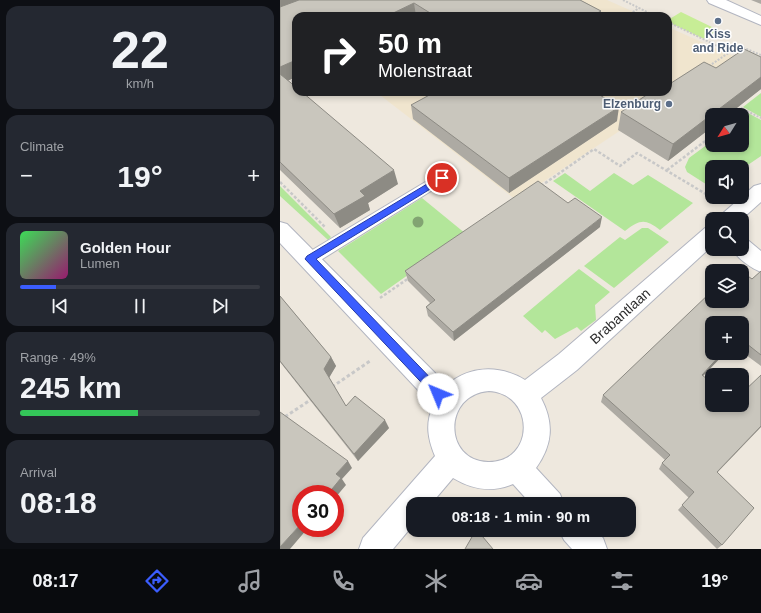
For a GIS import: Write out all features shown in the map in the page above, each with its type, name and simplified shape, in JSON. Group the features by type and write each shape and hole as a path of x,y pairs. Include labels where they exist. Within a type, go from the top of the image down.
{"street":[{"path":"714,0 761,21"},
{"path":"737,212 761,191"},
{"path":"280,230 310,259 448,403"},
{"name":"Brabantlaan","path":"525,395 568,362 705,240"},
{"path":"749,253 761,263"},
{"path":"494,381 509,384 525,395 532,403 537,416 538,430 535,444 528,457 516,468 501,474 484,476 469,472 451,460 441,440 440,426 443,412 448,403 463,389 477,382 494,381"},
{"path":"374,549 451,460"},
{"path":"516,468 543,497"},
{"path":"581,537 592,549"}],"lane":[{"path":"310,259 442,178"}],"path":[{"path":"623,0 648,12"},
{"path":"634,12 640,8"},
{"path":"672,24 730,52"},
{"path":"705,69 740,46 760,55"},
{"path":"285,85 292,81"},
{"path":"749,112 761,118"},
{"path":"667,170 705,141"},
{"path":"538,188 594,149 620,166 637,153 667,170 726,212"},
{"path":"280,182 339,241"},
{"path":"360,312 411,277"},
{"path":"325,391 371,361 369,358 390,344"},
{"path":"280,420 319,395"}],"shaded area":[{"path":"460,0 607,0 634,12 435,12"},
{"path":"672,29 733,56 739,52 751,58 645,114 516,200 381,96 672,96"}],"green space":[{"path":"681,12 718,30 704,39 672,24 672,18"},
{"path":"761,93 761,117 749,110 749,108 743,107"},
{"path":"749,114 761,120 761,156 749,164 749,160 705,160 705,184 687,172 685,167 689,158 705,146 705,152 749,152"},
{"path":"565,173 590,191 614,173 633,185 648,175 693,203 660,230 647,222 643,222 635,224 625,231 553,181"},
{"path":"280,186 331,237 328,240 280,196"},
{"path":"422,198 466,234 381,294 338,251"},
{"path":"642,228 648,228 669,242 614,288 584,266 620,237 625,240"},
{"path":"579,269 610,292 595,305 596,320 581,331 577,327 555,339 545,330 542,333 523,316"}],"building":[{"path":"299,0 580,0 601,11 429,12 414,3 395,12 292,12 292,62 280,67 280,7"},
{"name":"Elzenburg","path":"744,49 761,57 761,77 720,108 705,108 705,120 673,144 621,112 645,96 672,96 672,82 704,62 716,68"},
{"path":"280,74 292,84 292,96 307,96 394,170 360,191 365,196 334,214 280,162"},
{"path":"428,96 601,96 619,107 509,178 411,105"},
{"path":"538,181 568,203 575,198 602,217 453,332 426,307 435,300 405,271"},
{"path":"761,271 761,355 749,346 749,316 705,316 705,360 716,360 708,368 705,368 705,372 702,375 705,377 705,412 749,412 749,386 761,375 761,426 717,472 754,508 722,545 682,505 694,492 662,463 670,455 603,395 705,298 705,308 749,308 749,277 752,279"},
{"path":"280,296 331,357 324,369 346,406 355,396 385,420 354,454 280,361"},
{"path":"280,412 348,461 336,474 341,478 335,485 292,485 292,534 280,547"},
{"path":"472,537 483,537 493,549 465,549"}],"place":[{"name":"Kiss and Ride","path":"718,21"},
{"name":"Elzenburg","path":"669,104"}],"route":[{"path":"438,394 310,259 442,178"}]}
